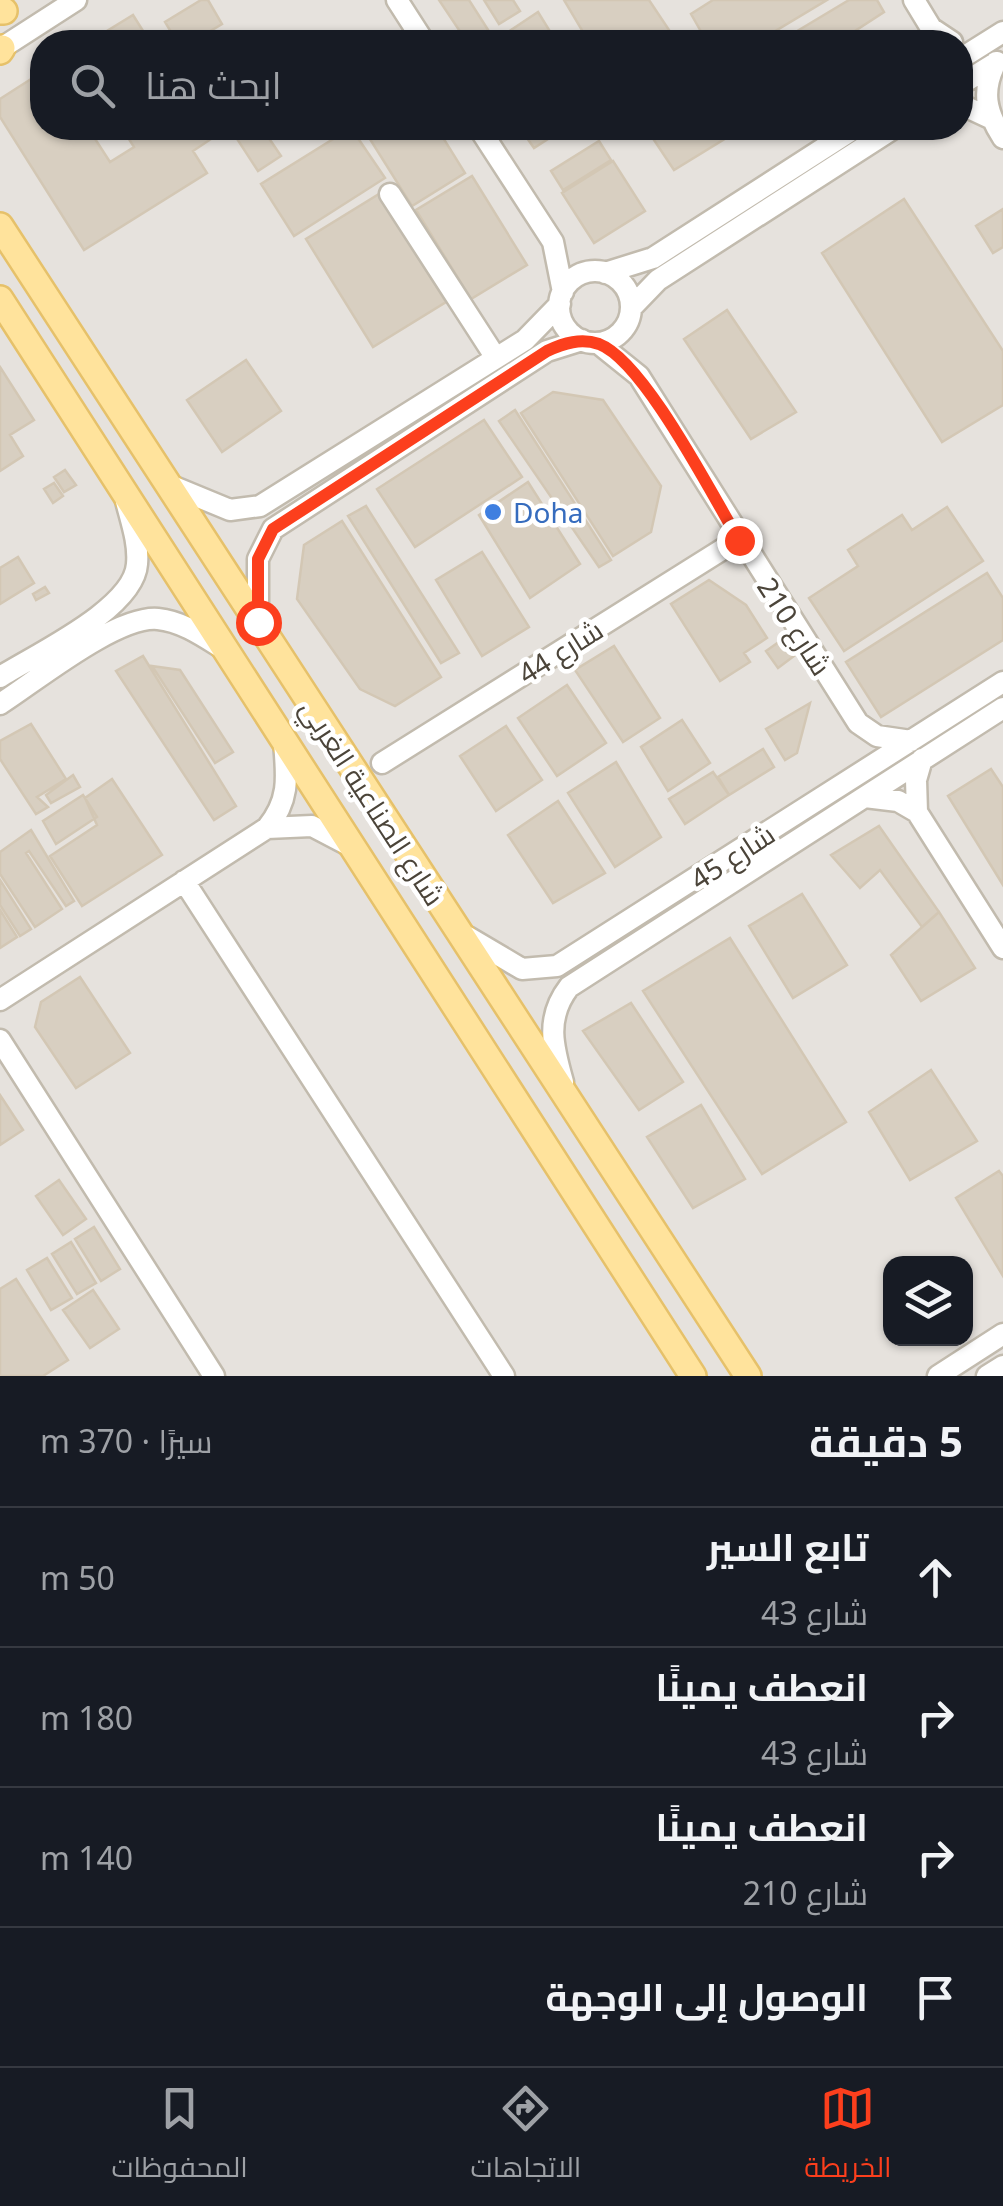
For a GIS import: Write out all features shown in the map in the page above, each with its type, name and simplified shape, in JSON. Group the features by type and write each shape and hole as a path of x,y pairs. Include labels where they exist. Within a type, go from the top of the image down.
{"main road":[{"path":"0,207 14,249"},
{"name":"شارع الصناعية الغربي","path":"0,226 748,1376"},
{"name":"شارع الصناعية الغربي","path":"0,298 693,1376"}],"street":[{"path":"31,30 76,0"},
{"path":"397,0 416,30"},
{"path":"914,0 929,30"},
{"path":"1,50 30,31"},
{"path":"1003,32 986,89 990,118 1003,138"},
{"path":"973,74 994,55"},
{"path":"973,110 990,118"},
{"path":"487,140 552,242 562,322 590,342"},
{"path":"167,484 214,506 260,506 536,332 574,279 652,258 836,140"},
{"path":"258,622 258,559 273,529 287,517 547,351 612,339 658,280 875,140"},
{"path":"390,194 496,358"},
{"path":"552,242 624,286 630,316"},
{"name":"شارع 210","path":"630,316 638,376"},
{"name":"شارع 210","path":"590,342 638,376 858,722"},
{"path":"0,677 105,610 128,589 137,564 124,494"},
{"name":"شارع 44","path":"382,763 739,540"},
{"path":"0,704 132,622 160,618 185,626 226,650"},
{"name":"شارع 45","path":"569,1104 552,1036 552,1017 570,987 865,797 1003,682"},
{"name":"شارع 45","path":"454,927 505,963 522,969 557,966 854,778 1003,708"},
{"path":"858,722 888,740 917,750 917,812"},
{"path":"854,778 861,756 858,722"},
{"path":"0,1000 268,828 284,803 287,789 283,735"},
{"path":"865,797 898,801 917,812 1003,948"},
{"path":"268,828 312,826 358,850"},
{"path":"184,881 504,1376"},
{"path":"0,1040 214,1376"},
{"path":"938,1376 1003,1334"},
{"path":"987,1376 1003,1366"}],"shaded area":[{"path":"0,0 1003,0 1003,1376 0,1376"}],"building":[{"path":"201,0 208,0 222,24 212,30 170,30 165,22"},
{"path":"439,0 469,0 488,30 459,30"},
{"path":"484,0 513,0 520,11 499,24"},
{"path":"564,0 649,0 669,30 582,30"},
{"path":"713,0 827,0 777,30 700,30 691,14"},
{"path":"849,0 877,0 884,12 856,30 799,30"},
{"path":"538,12 549,30 511,30"},
{"path":"133,15 142,30 109,30"},
{"path":"30,80 30,140 96,140 110,162 134,147 130,140 210,140 193,151 207,173 84,250 0,117 0,99"},
{"path":"238,140 270,140 281,156 258,171"},
{"path":"332,140 359,140 385,178 294,236 261,184"},
{"path":"371,140 444,140 465,173 412,206"},
{"path":"528,140 546,140 534,148"},
{"path":"654,140 723,140 674,170"},
{"path":"599,141 611,160 563,190 551,171"},
{"path":"613,161 645,211 594,243 562,193"},
{"path":"472,176 527,265 471,299 416,210"},
{"path":"379,194 446,302 373,347 306,239"},
{"path":"904,199 1003,351 1003,405 942,442 822,253"},
{"path":"1003,209 1003,247 993,253 976,226"},
{"path":"727,310 796,412 751,439 684,339"},
{"path":"246,360 281,411 222,452 187,400"},
{"path":"0,367 34,420 10,435 23,456 0,471"},
{"path":"553,392 603,400 661,486 651,532 613,556 521,413"},
{"path":"515,410 611,560 599,567 499,421"},
{"path":"484,420 522,477 415,547 377,489"},
{"path":"65,470 76,485 64,492 54,477"},
{"path":"528,482 580,564 530,598 479,515"},
{"path":"54,483 63,496 53,503 44,489"},
{"path":"366,506 459,653 441,663 348,516"},
{"path":"947,507 983,561 844,651 809,598 858,566 848,550 902,515 912,530"},
{"path":"342,521 441,677 395,706 360,689 297,599 304,545"},
{"path":"482,552 529,627 482,656 436,580"},
{"path":"18,557 34,583 0,604 0,568"},
{"path":"987,573 1003,598 1003,640 881,717 846,662"},
{"path":"709,580 746,605 767,638 744,653 750,662 720,681 671,604"},
{"path":"45,587 49,593 36,600 33,594"},
{"path":"783,639 794,656 778,668 766,651"},
{"path":"614,646 660,718 623,742 575,670"},
{"path":"143,656 236,806 214,820 116,671"},
{"path":"152,666 180,670 233,752 215,763"},
{"path":"567,685 606,743 557,776 518,718"},
{"path":"810,703 797,753 785,760 766,729"},
{"path":"682,720 710,763 668,791 641,747"},
{"path":"31,724 66,779 37,797 48,807 36,814 0,759 0,741"},
{"path":"506,726 542,780 496,811 460,756"},
{"path":"763,749 774,767 729,795 718,777"},
{"path":"616,762 661,837 615,867 568,793"},
{"path":"991,769 1003,787 1003,885 948,796"},
{"path":"713,772 729,795 685,824 669,799"},
{"path":"73,775 80,787 51,803 46,795"},
{"path":"112,779 162,855 82,906 50,856 97,825 85,798"},
{"path":"83,795 97,817 56,844 43,821"},
{"path":"558,801 605,873 553,903 508,835"},
{"path":"879,826 939,912 922,927 880,870 860,888 831,855"},
{"path":"31,830 74,901 66,906 29,851 26,853 62,909 35,927 0,874 0,852"},
{"path":"0,880 31,929 20,936 0,905"},
{"path":"802,894 847,965 793,998 749,926"},
{"path":"0,910 17,937 0,948"},
{"path":"939,912 975,968 921,1001 891,955"},
{"path":"730,938 846,1122 762,1174 643,991"},
{"path":"80,977 130,1053 76,1088 35,1027 41,1002"},
{"path":"631,1003 683,1082 639,1110 583,1031"},
{"path":"931,1070 977,1141 910,1180 869,1112"},
{"path":"0,1095 23,1130 0,1145"},
{"path":"701,1105 745,1179 693,1208 647,1137"},
{"path":"999,1171 1003,1176 1003,1276 956,1198"},
{"path":"59,1180 86,1219 63,1235 36,1196"},
{"path":"94,1227 120,1269 101,1281 75,1239"},
{"path":"71,1242 96,1283 77,1294 52,1254"},
{"path":"47,1258 72,1298 51,1310 27,1270"},
{"path":"16,1279 68,1360 43,1376 0,1376 0,1289"},
{"path":"93,1290 119,1329 90,1348 63,1310"}],"place":[{"name":"Doha","path":"493,512"}],"route":[{"path":"258,622 258,559 273,529 547,351 570,342 598,343 638,376 739,540"}]}
